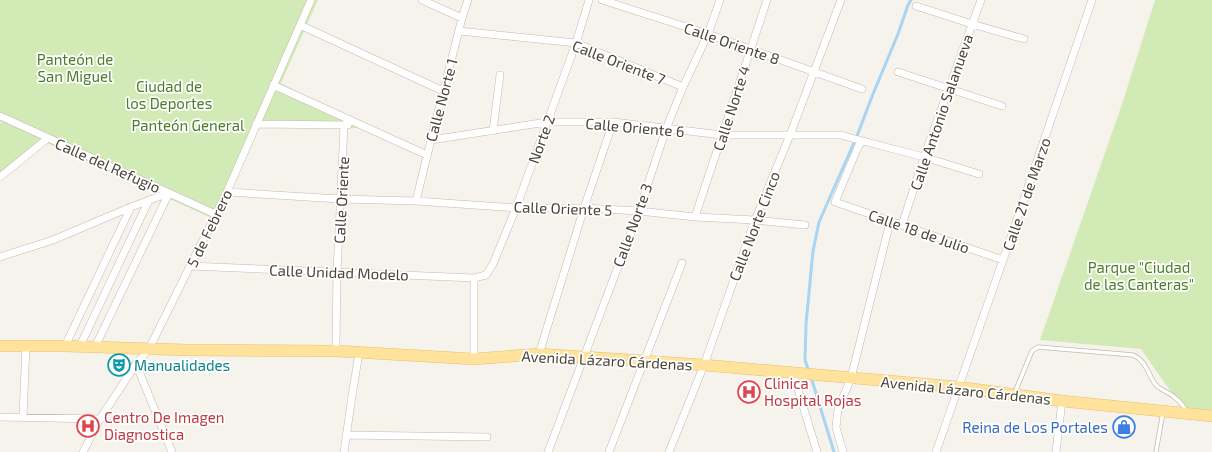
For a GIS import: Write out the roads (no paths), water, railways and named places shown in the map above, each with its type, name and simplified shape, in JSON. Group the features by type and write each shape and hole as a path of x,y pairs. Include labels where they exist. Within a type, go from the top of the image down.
{"main road":[{"name":"Avenida Lázaro Cárdenas","path":"0,346 26,345 149,349 336,351 474,359 539,354 704,365 851,378 958,388 1062,401 1212,416"}],"street":[{"name":"5 de Febrero","path":"83,452 100,419 136,364 149,349 227,192 311,0"},
{"path":"422,0 462,18"},
{"name":"Calle Norte 1","path":"416,201 443,91 468,0"},
{"name":"Norte 2","path":"486,275 493,264 516,208 576,43 589,0"},
{"name":"Calle Oriente 8","path":"602,0 708,34 862,89"},
{"name":"Calle Norte 3","path":"548,452 639,211 666,129 683,87 708,34 720,0"},
{"name":"Calle Norte 4","path":"696,217 767,0"},
{"name":"Calle Norte Cinco","path":"669,452 704,365 754,220 790,135 841,0"},
{"name":"Calle Antonio Salanueva","path":"902,225 924,157 981,0"},
{"name":"Calle 21 de Marzo","path":"936,452 1092,0"},
{"path":"916,6 1024,39"},
{"path":"300,25 443,91"},
{"name":"Calle Oriente 7","path":"459,31 576,43 683,87"},
{"path":"898,72 1002,106"},
{"path":"493,131 500,76"},
{"path":"273,85 427,155"},
{"name":"Calle del Refugio","path":"0,116 215,214"},
{"name":"Calle Oriente 6","path":"431,140 547,122 613,122 722,135 844,136 924,157 979,174"},
{"path":"539,354 584,208 613,122"},
{"path":"256,124 360,125"},
{"name":"Calle Oriente","path":"336,346 337,272 344,126"},
{"path":"0,177 48,138"},
{"name":"Calle 18 de Julio","path":"861,141 835,202 1003,260"},
{"name":"Calle Oriente 5","path":"227,192 340,199 416,201 516,208 584,208 639,211 805,225"},
{"path":"0,257 54,240 131,207 169,193"},
{"path":"95,347 169,193"},
{"path":"80,346 149,200"},
{"path":"65,346 131,207"},
{"path":"843,452 836,427 838,409 851,378 890,222"},
{"path":"609,452 682,263"},
{"name":"Calle Unidad Modelo","path":"190,266 474,278 486,275"},
{"path":"474,278 474,359"},
{"path":"23,417 26,345"},
{"path":"344,452 359,353"},
{"path":"136,364 172,452"},
{"path":"793,373 817,452"},
{"path":"1056,452 1062,401"},
{"path":"0,417 100,419"},
{"path":"346,435 487,437"}],"lane":[{"path":"1014,395 1032,351 1038,347 1133,355 1143,362 1156,386 1174,396 1189,414"},
{"path":"1156,452 1164,411"}],"waterway":[{"path":"809,372 805,360 806,324 813,251 819,222 857,136 911,0"},
{"path":"811,377 834,452"}],"place":[{"name":"Manualidades","path":"119,365"},
{"name":"Clinica Hospital Rojas","path":"749,392"},
{"name":"Centro De Imagen Diagnostica","path":"88,426"},
{"name":"Reina de Los Portales","path":"1124,427"}],"park label":[{"name":"Panteón de San Miguel","path":"75,68"},
{"name":"Ciudad de los Deportes","path":"169,94"},
{"name":"Panteón General","path":"188,125"},
{"name":"Parque \"Ciudad de las Canteras\"","path":"1139,276"}]}
